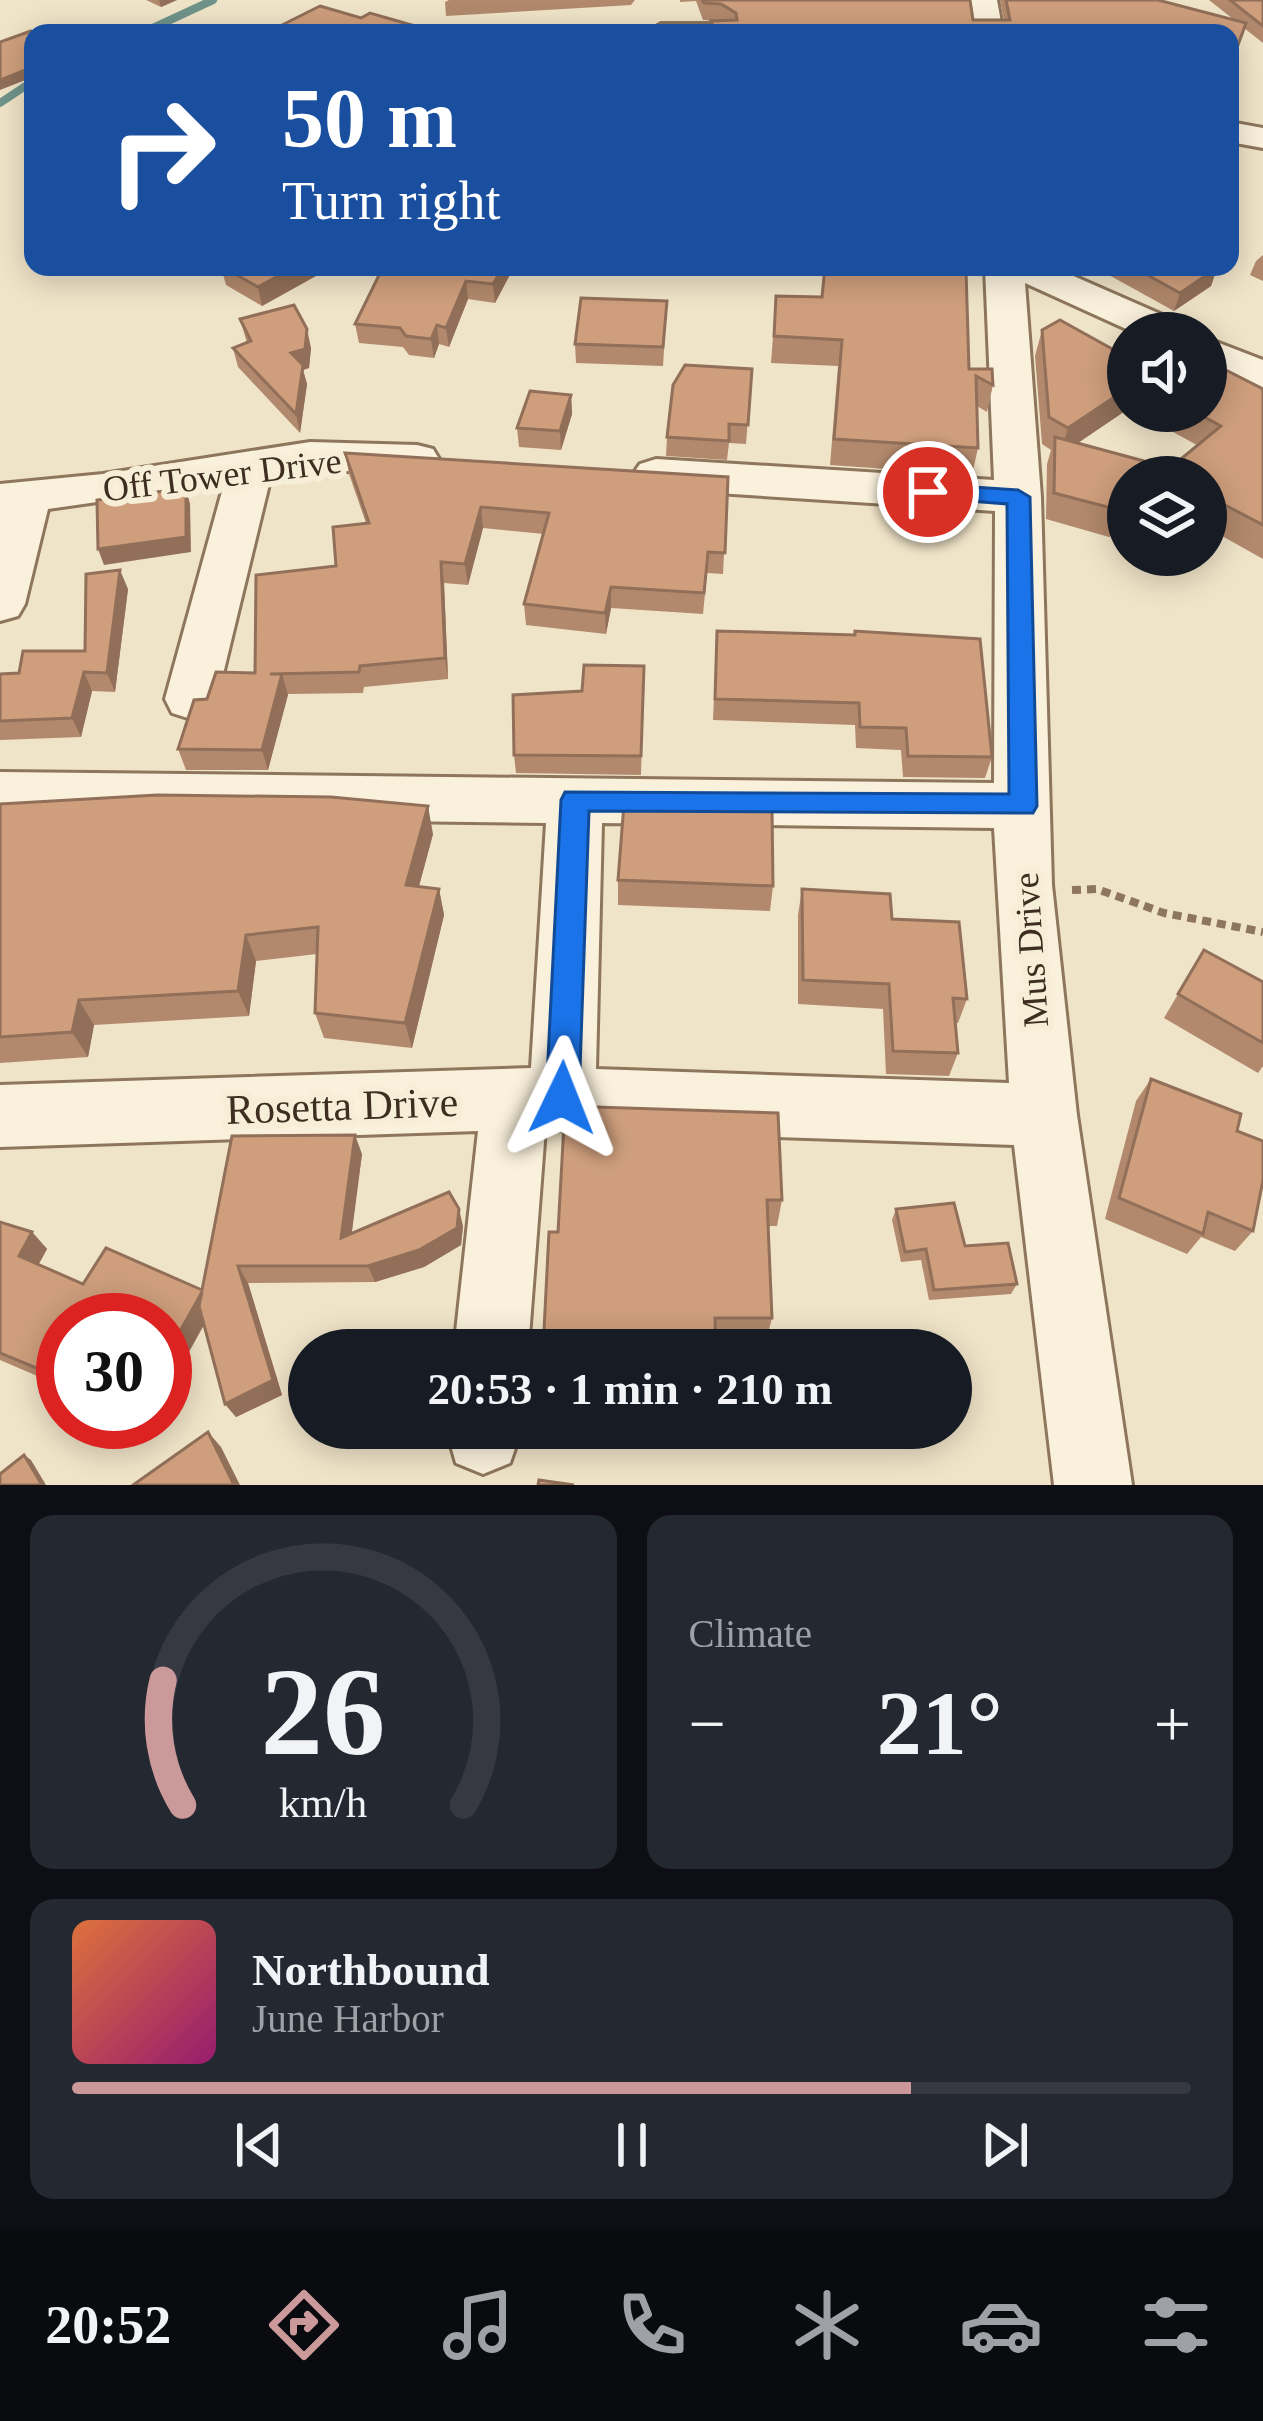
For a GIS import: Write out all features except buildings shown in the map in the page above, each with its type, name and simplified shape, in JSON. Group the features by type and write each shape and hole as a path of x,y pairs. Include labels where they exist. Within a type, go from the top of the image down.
{"street":[{"name":"Mus Drive","path":"1005,276 1018,497 1023,885 1044,1114 1093,1485"},
{"path":"1041,276 1122,312"},
{"path":"1227,360 1263,376"},
{"name":"Off Tower Drive","path":"14,499 340,454 457,462"},
{"path":"191,698 252,463"},
{"path":"621,472 1018,497"},
{"path":"0,604 14,499"},
{"path":"0,794 1023,806"},
{"path":"495,1329 538,1099 575,800"},
{"name":"Rosetta Drive","path":"0,1116 538,1099 1044,1114"}],"path":[{"path":"1023,885 1039,890 1097,889 1164,913 1263,932"}],"waterway":[{"path":"161,24 213,0"},
{"path":"0,103 24,87"}],"route":[{"path":"562,1098 575,800 1023,806 1018,497 928,492"}]}
